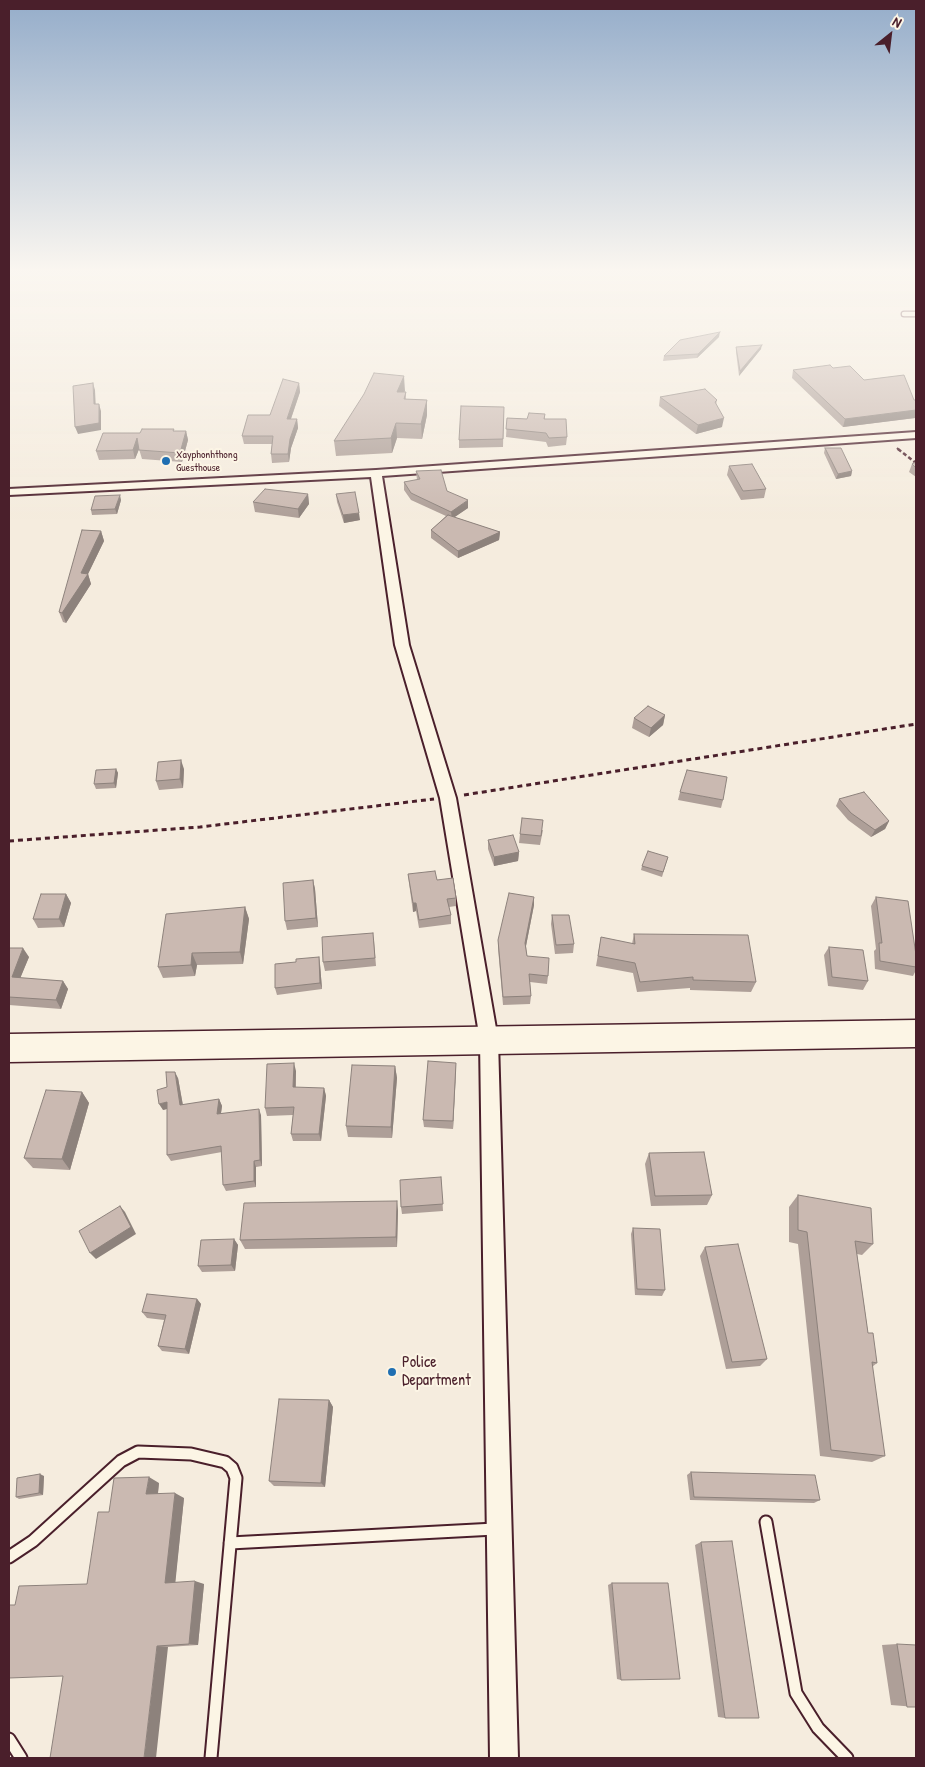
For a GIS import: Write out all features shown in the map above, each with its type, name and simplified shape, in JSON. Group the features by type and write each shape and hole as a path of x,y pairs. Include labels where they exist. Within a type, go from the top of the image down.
{"highway":[{"path":"9,1048 916,1032"}],"street":[{"path":"9,492 376,473 916,435"},
{"path":"376,473 402,644 448,798 489,1040 504,1758"}],"lane":[{"path":"9,1557 33,1541 121,1460 138,1452 191,1454 225,1462 232,1468 236,1478 211,1758"},
{"path":"766,1522 796,1693 818,1728 847,1758"},
{"path":"230,1543 499,1529"},
{"path":"9,1739 21,1758"}],"path":[{"path":"882,438 916,463"}],"building":[{"path":"666,354 690,354 664,356"},
{"path":"737,354 754,354 740,371"},
{"path":"830,365 833,368 850,366 864,380 904,375 914,400 916,400 916,410 845,419 793,370"},
{"path":"374,373 404,376 397,392 406,392 404,399 427,400 421,424 396,423 391,438 334,441 364,394"},
{"path":"283,379 299,383 287,419 297,419 290,439 288,454 271,454 273,436 242,436 248,415 270,415"},
{"path":"93,383 94,404 99,404 99,423 75,427 73,386"},
{"path":"705,389 717,400 715,402 724,418 698,425 660,397"},
{"path":"461,406 504,407 503,439 459,440"},
{"path":"529,413 545,414 544,419 566,419 567,437 549,438 546,433 506,429 507,418 527,419"},
{"path":"142,429 186,431 180,453 139,450 137,438 133,450 96,451 103,433 140,433"},
{"path":"825,448 841,448 852,471 838,474"},
{"path":"752,464 766,489 743,491 729,466"},
{"path":"441,470 447,491 468,500 451,512 411,493 404,482 420,479 416,471"},
{"path":"265,489 308,494 298,509 253,502"},
{"path":"355,492 359,513 343,515 336,494"},
{"path":"120,495 115,509 91,510 95,496"},
{"path":"448,515 500,532 458,551 431,530"},
{"path":"82,530 101,531 81,573 88,574 62,613 59,612"},
{"path":"648,706 665,715 651,728 634,718"},
{"path":"181,760 180,779 156,781 158,762"},
{"path":"116,769 114,783 94,784 96,770"},
{"path":"687,770 727,777 723,800 680,792"},
{"path":"864,792 889,821 875,830 851,813 839,799"},
{"path":"522,818 543,820 541,836 520,834"},
{"path":"513,835 519,852 494,857 488,840"},
{"path":"648,851 668,857 663,872 642,866"},
{"path":"435,871 437,880 453,878 456,898 447,899 451,915 419,920 416,903 413,903 408,874"},
{"path":"313,880 316,918 285,921 283,883"},
{"path":"509,893 534,897 525,943 527,956 549,958 548,976 529,974 531,996 503,997 498,940"},
{"path":"41,894 66,894 59,919 33,919"},
{"path":"876,897 908,901 916,967 880,961 879,943 882,943"},
{"path":"245,907 240,952 192,953 191,965 158,967 166,914"},
{"path":"552,915 569,915 574,944 556,945"},
{"path":"373,933 375,958 323,962 322,937"},
{"path":"634,934 748,935 756,982 693,980 693,977 640,982 635,963 598,956 601,937 635,944"},
{"path":"829,947 863,950 868,981 832,977"},
{"path":"9,948 23,948 12,977 63,981 56,1000 9,997"},
{"path":"319,957 320,983 275,988 275,964 296,962 296,959"},
{"path":"428,1061 456,1063 453,1121 423,1120"},
{"path":"294,1063 293,1087 324,1088 319,1134 291,1134 294,1107 265,1108 267,1064"},
{"path":"352,1065 395,1066 391,1127 346,1126"},
{"path":"166,1072 175,1072 180,1105 219,1099 217,1114 259,1109 260,1160 254,1161 254,1181 223,1185 221,1146 167,1155 167,1102 159,1104 157,1090 167,1087"},
{"path":"46,1090 82,1092 62,1159 24,1158"},
{"path":"704,1152 712,1195 655,1196 649,1153"},
{"path":"441,1177 443,1204 401,1207 400,1180"},
{"path":"798,1195 871,1208 873,1244 855,1241 868,1333 873,1333 877,1363 872,1362 885,1456 831,1450 807,1232 798,1230"},
{"path":"397,1201 396,1237 240,1240 244,1203"},
{"path":"120,1206 131,1227 90,1253 79,1231"},
{"path":"633,1228 660,1229 665,1290 637,1289"},
{"path":"234,1239 231,1265 198,1266 201,1240"},
{"path":"738,1244 767,1359 732,1362 705,1247"},
{"path":"147,1294 197,1299 185,1349 158,1346 166,1315 142,1312"},
{"path":"279,1399 329,1400 321,1483 269,1481"},
{"path":"691,1472 815,1475 820,1500 694,1497"},
{"path":"40,1474 39,1493 16,1497 17,1478"},
{"path":"149,1477 146,1494 175,1493 165,1583 195,1581 189,1644 157,1646 144,1758 50,1758 63,1676 9,1678 9,1605 15,1605 19,1586 87,1584 98,1512 109,1512 114,1478"},
{"path":"732,1541 759,1718 725,1718 701,1542"},
{"path":"612,1583 668,1583 680,1679 621,1680"},
{"path":"897,1644 916,1645 916,1707 907,1707"}],"place":[{"name":"Xayphonhthong Guesthouse","path":"166,461"},
{"name":"Police Department","path":"392,1372"}]}
